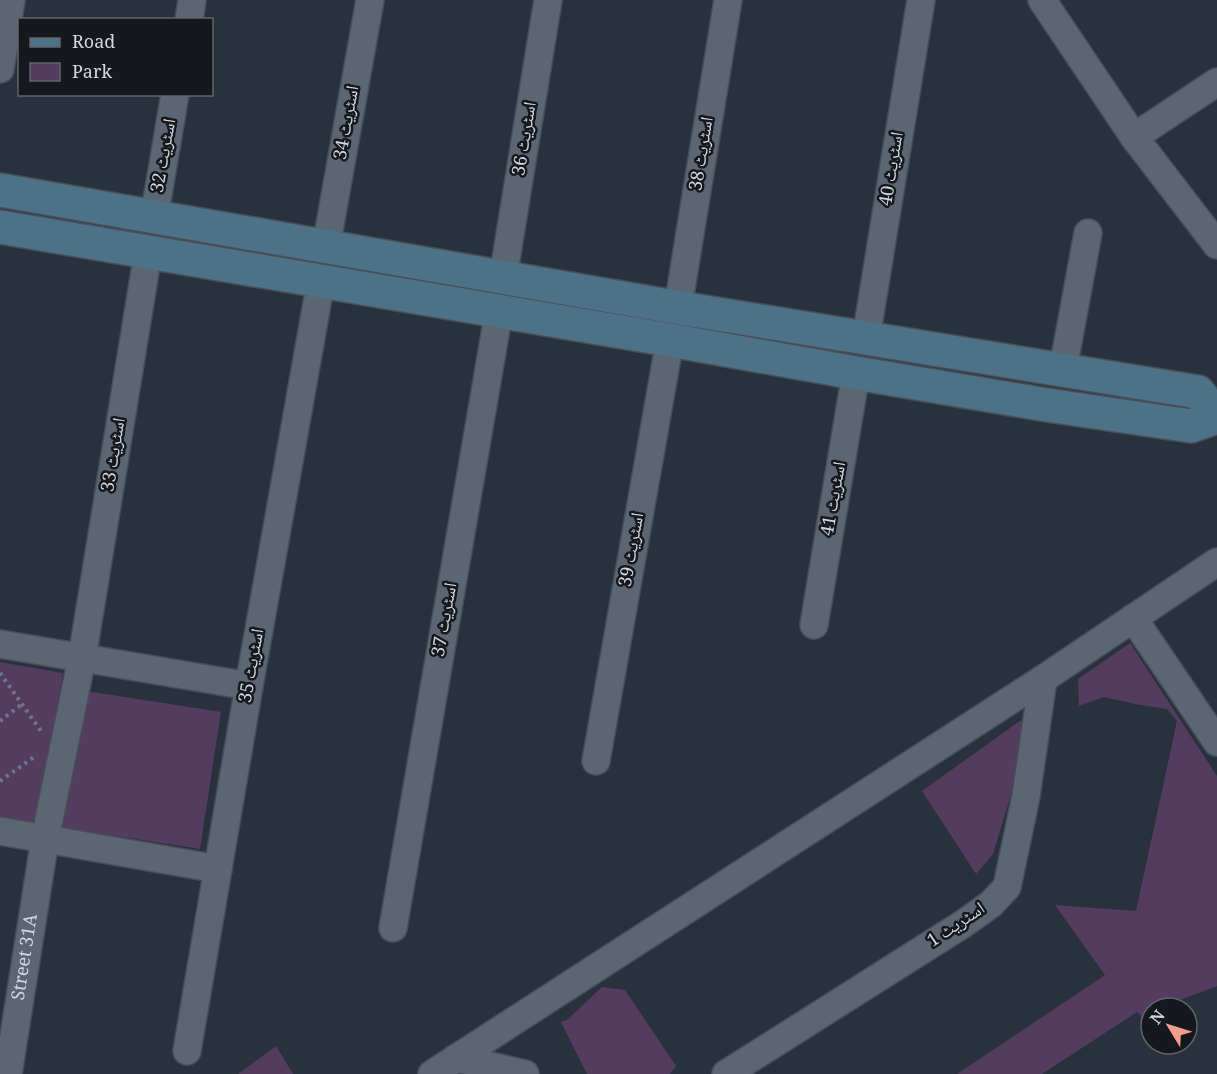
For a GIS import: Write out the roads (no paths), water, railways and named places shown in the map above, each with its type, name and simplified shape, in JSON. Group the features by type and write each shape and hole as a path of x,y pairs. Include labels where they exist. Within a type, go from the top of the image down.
{"street":[{"path":"0,69 11,0"},
{"path":"189,18 192,0"},
{"name":"اسٹریٹ 34","path":"326,247 370,0"},
{"name":"اسٹریٹ 36","path":"503,278 548,0"},
{"name":"اسٹریٹ 38","path":"678,307 728,0"},
{"name":"اسٹریٹ 40","path":"866,338 921,0"},
{"path":"1042,0 1134,137 1217,244"},
{"path":"1134,137 1217,82"},
{"name":"اسٹریٹ 32","path":"154,218 176,96"},
{"path":"0,190 503,278 1198,392 1217,416 1191,426 856,373 0,227"},
{"path":"1063,369 1088,233"},
{"name":"اسٹریٹ 33","path":"45,839 82,658 148,253"},
{"name":"اسٹریٹ 35","path":"187,1051 321,281"},
{"path":"584,326 592,292"},
{"name":"اسٹریٹ 37","path":"393,928 499,311"},
{"name":"اسٹریٹ 39","path":"597,761 670,340"},
{"name":"اسٹریٹ 41","path":"814,625 856,373"},
{"path":"432,1074 1043,679 1217,562"},
{"path":"1133,618 1217,742"},
{"path":"0,644 249,686"},
{"name":"اسٹریٹ 1","path":"726,1074 963,924 991,904 1006,887 1026,796 1043,679"},
{"path":"0,831 218,869"},
{"name":"Street 31A","path":"8,1074 45,839"},
{"path":"456,1058 525,1074"}]}
